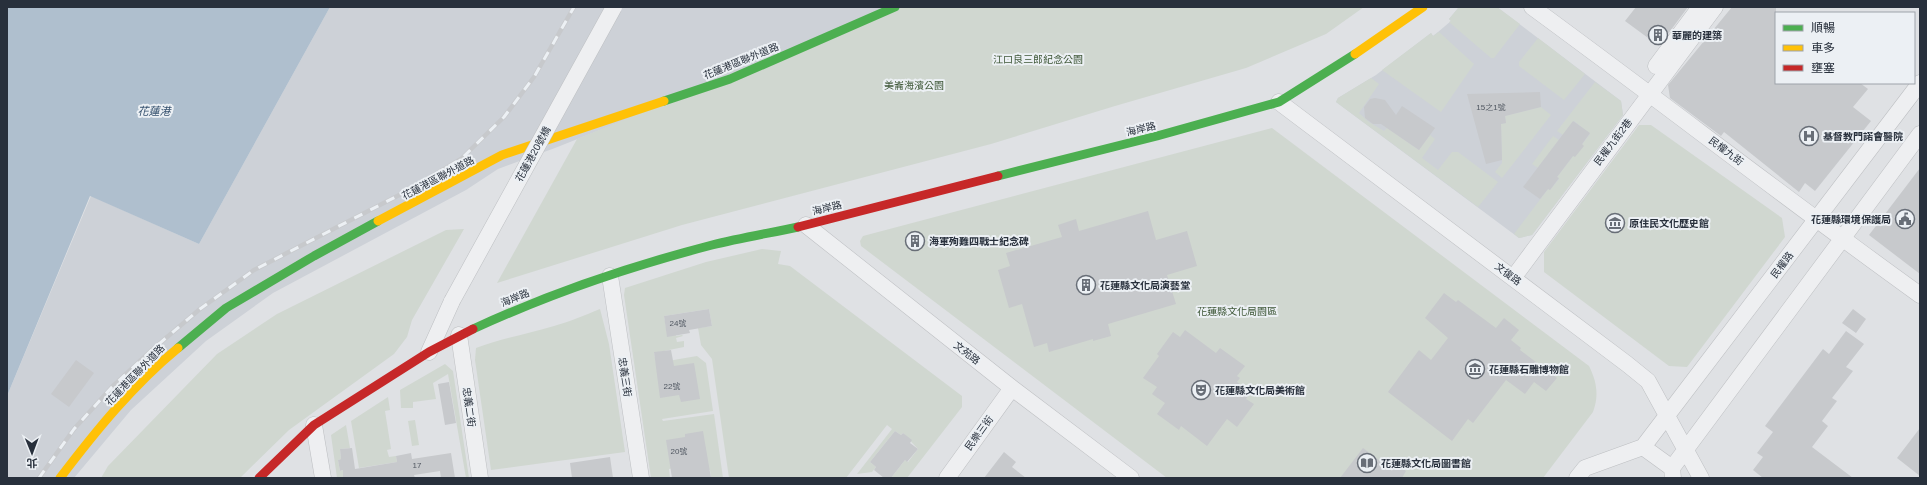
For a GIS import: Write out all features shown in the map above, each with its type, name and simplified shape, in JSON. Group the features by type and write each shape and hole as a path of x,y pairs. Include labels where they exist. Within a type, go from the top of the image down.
{"main road":[{"name":"花蓮港區聯外道路","path":"60,478 93,435 159,363 226,308 314,256 502,155 730,79 895,7"},
{"name":"海岸路","path":"259,478 314,425 429,352 459,335 521,307 610,276 712,245 806,225 1158,136 1279,102 1374,43 1423,7"}],"street":[{"name":"花蓮港20號橋","path":"429,352 452,300 614,7"},
{"name":"民權九街","path":"1532,7 1816,220 1920,295"},
{"path":"1656,66 1700,7"},
{"name":"民權九街2巷","path":"1512,278 1715,7"},
{"name":"民權路","path":"1643,447 1920,83"},
{"name":"文復路","path":"1279,102 1648,381 1701,478"},
{"path":"1577,478 1585,468 1643,447 1672,473 1685,450 1841,238 1920,134"},
{"name":"文苑路","path":"806,225 1012,388 1131,478"},
{"name":"忠義三街","path":"610,276 641,478"},
{"name":"忠義二街","path":"459,335 480,478"},
{"name":"民樂三街","path":"947,478 1012,388"},
{"path":"314,425 323,478"}],"shaded area":[{"path":"330,7 908,7 555,148 498,169 466,190 273,293 206,341 131,410 74,478 7,478 7,396 91,196 199,244"},
{"path":"1459,7 1497,7 1621,101 1623,115 1532,235 1519,238 1336,102 1338,98 1376,75 1431,33 1433,36 1451,21 1449,19"}],"green space":[{"name":"美崙海濱公園","path":"901,7 1364,7 1326,34 1246,68 991,144 682,225 497,283 577,139"},
{"path":"1459,7 1497,7 1520,24 1494,58 1491,58 1449,22 1451,21 1449,19"},
{"path":"1439,32 1474,64 1441,112 1382,70 1431,33 1433,36"},
{"path":"1538,38 1585,74 1564,100 1519,66 1519,62"},
{"path":"1371,78 1379,84 1359,113 1369,122 1384,131 1387,128 1419,150 1430,135 1435,139 1422,158 1438,170 1452,152 1458,152 1498,182 1478,207 1336,102 1338,98"},
{"path":"1595,82 1621,101 1623,115 1532,235 1519,238 1514,234 1548,189 1550,190 1559,179 1557,177 1590,134 1574,121 1563,135 1557,131"},
{"path":"1541,107 1551,115 1502,178 1495,172 1502,163 1501,124 1506,123 1505,116"},
{"path":"1639,125 1651,125 1782,218 1785,237 1687,367 1669,366 1544,272 1544,252"},
{"name":"花蓮縣文化局園區","path":"1272,128 1589,366 1594,378 1596,389 1596,400 1593,412 1543,478 1167,478 861,246 860,241 863,236"},
{"path":"1553,136 1559,140 1538,168 1532,164"},
{"path":"464,229 412,320 407,337 394,354 289,430 240,478 101,478 108,466 217,354 277,314 446,230"},
{"path":"762,249 781,251 778,264 790,266 962,396 962,407 907,478 891,478 905,460 908,462 918,449 903,433 901,435 895,431 870,462 876,467 872,472 857,474 892,429 887,425 846,478 729,478 712,359 701,345 698,328 712,326 709,309 664,316 667,333 675,332 676,336 682,335 683,336 676,338 677,342 684,341 684,347 654,353 656,363 697,356 706,363 713,411 662,419 663,421 714,414 723,478 711,478 710,470 692,473 680,467 669,469 670,478 651,478 624,295 625,288 706,262"},
{"path":"600,309 609,344 625,452 491,470 475,360 476,348 496,341 560,324"},
{"path":"445,364 453,371 469,478 466,478 448,374 433,383 436,399 413,402 413,408 401,408 400,390"},
{"path":"388,397 390,410 385,411 391,449 387,450 389,457 396,456 397,462 359,468 351,421"},
{"path":"415,420 419,445 412,446 408,421"},
{"path":"346,425 350,448 340,449 341,459 338,460 340,471 343,470 344,478 337,478 331,435"}],"water":[{"name":"花蓮港","path":"7,7 330,7 199,244 90,196 7,396"}],"building":[{"name":"華麗的建築","path":"1636,7 1688,7 1659,46 1625,21"},
{"name":"基督教門諾會醫院","path":"1732,7 1776,7 1775,84 1861,84 1868,89 1853,107 1871,121 1815,191 1805,183 1799,192 1724,132 1721,136 1670,98 1668,85"},
{"path":"1540,92 1541,107 1505,116 1506,123 1501,124 1502,160 1486,164 1467,94"},
{"path":"1375,98 1385,100 1396,115 1402,106 1435,128 1419,150 1381,124 1373,124 1365,118 1364,107 1370,99"},
{"path":"1573,121 1590,133 1582,144 1584,146 1575,157 1573,156 1557,177 1559,178 1550,190 1548,189 1540,199 1523,187"},
{"path":"1920,168 1920,274 1869,235"},
{"name":"花蓮縣文化局演藝堂","path":"1148,211 1156,240 1187,231 1197,266 1167,275 1176,304 1108,324 1111,336 1093,341 1093,339 1049,352 1047,343 1034,347 1022,304 1009,308 998,270 1010,266 1006,253 1062,237 1058,225 1076,219 1079,231"},
{"name":"海軍殉難四戰士紀念碑","path":"915,233 922,238 923,241 918,248 915,249 908,244 907,241 912,234"},
{"name":"花蓮縣石雕博物館","path":"1444,293 1456,302 1458,300 1496,328 1504,318 1519,330 1511,340 1521,348 1520,350 1557,378 1546,391 1534,382 1525,394 1506,380 1473,423 1468,419 1452,441 1388,392 1419,350 1431,360 1448,338 1425,318"},
{"path":"709,309 712,326 689,330 690,333 667,337 664,316"},
{"path":"1853,309 1866,319 1856,333 1842,323"},
{"name":"花蓮縣文化局美術館","path":"1185,330 1216,353 1220,348 1245,366 1237,376 1240,378 1237,382 1251,392 1246,399 1254,404 1237,427 1227,419 1207,446 1181,426 1179,430 1157,414 1165,403 1152,394 1157,387 1143,378 1159,356 1157,354 1173,332 1180,337"},
{"path":"1846,331 1864,344 1846,367 1853,371 1832,398 1837,401 1822,421 1828,426 1812,447 1853,478 1763,478 1753,470 1763,457 1757,453 1773,432 1765,426 1823,349 1829,354"},
{"path":"671,350 674,366 694,363 700,399 681,402 679,395 660,398 654,352"},
{"path":"76,360 94,373 69,407 51,394"},
{"path":"449,382 456,423 445,425 438,384"},
{"path":"1920,428 1920,476 1897,458"},
{"path":"703,431 711,478 672,478 666,440 685,437 685,434"},
{"path":"895,431 901,435 903,433 912,440 910,443 918,449 907,462 905,460 891,478 884,478 874,470 876,467 870,462"},
{"path":"352,448 355,469 397,462 396,456 411,453 412,459 451,453 455,478 441,478 440,471 414,475 415,478 343,478 343,470 340,471 338,460 341,459 340,449"},
{"name":"花蓮縣文化局圖書館","path":"1363,448 1388,467 1392,461 1406,471 1402,478 1340,478"},
{"path":"1004,452 1016,462 1012,467 1026,478 984,478"},
{"path":"610,457 613,478 572,478 570,463"}],"railway":[{"path":"39,478 74,429 112,387 153,349 200,309 254,270 407,191 461,159 504,117 534,77 574,7"}],"traffic: fast":[{"path":"664,101 730,79 895,7"},
{"path":"998,176 1157,136 1279,102 1355,54"},
{"path":"178,348 226,308 314,256 378,221"},
{"path":"473,329 531,304 651,262 712,245 798,227"}],"traffic: slow":[{"path":"1355,54 1423,7"},
{"path":"378,221 502,155 664,101"},
{"path":"60,478 87,443 130,393 161,362 178,348"}],"traffic: jam":[{"path":"798,227 998,176"},
{"path":"259,478 314,425 429,352 473,329"}],"place":[{"name":"華麗的建築","path":"1658,35"},
{"name":"基督教門諾會醫院","path":"1809,136"},
{"name":"花蓮縣環境保護局","path":"1905,219"},
{"name":"原住民文化歷史館","path":"1615,223"},
{"name":"海軍殉難四戰士紀念碑","path":"915,241"},
{"name":"花蓮縣文化局演藝堂","path":"1086,285"},
{"name":"花蓮縣石雕博物館","path":"1475,369"},
{"name":"花蓮縣文化局美術館","path":"1201,390"},
{"name":"花蓮縣文化局圖書館","path":"1367,463"}],"park label":[{"name":"江口良三郎紀念公園","path":"1038,59"}]}
